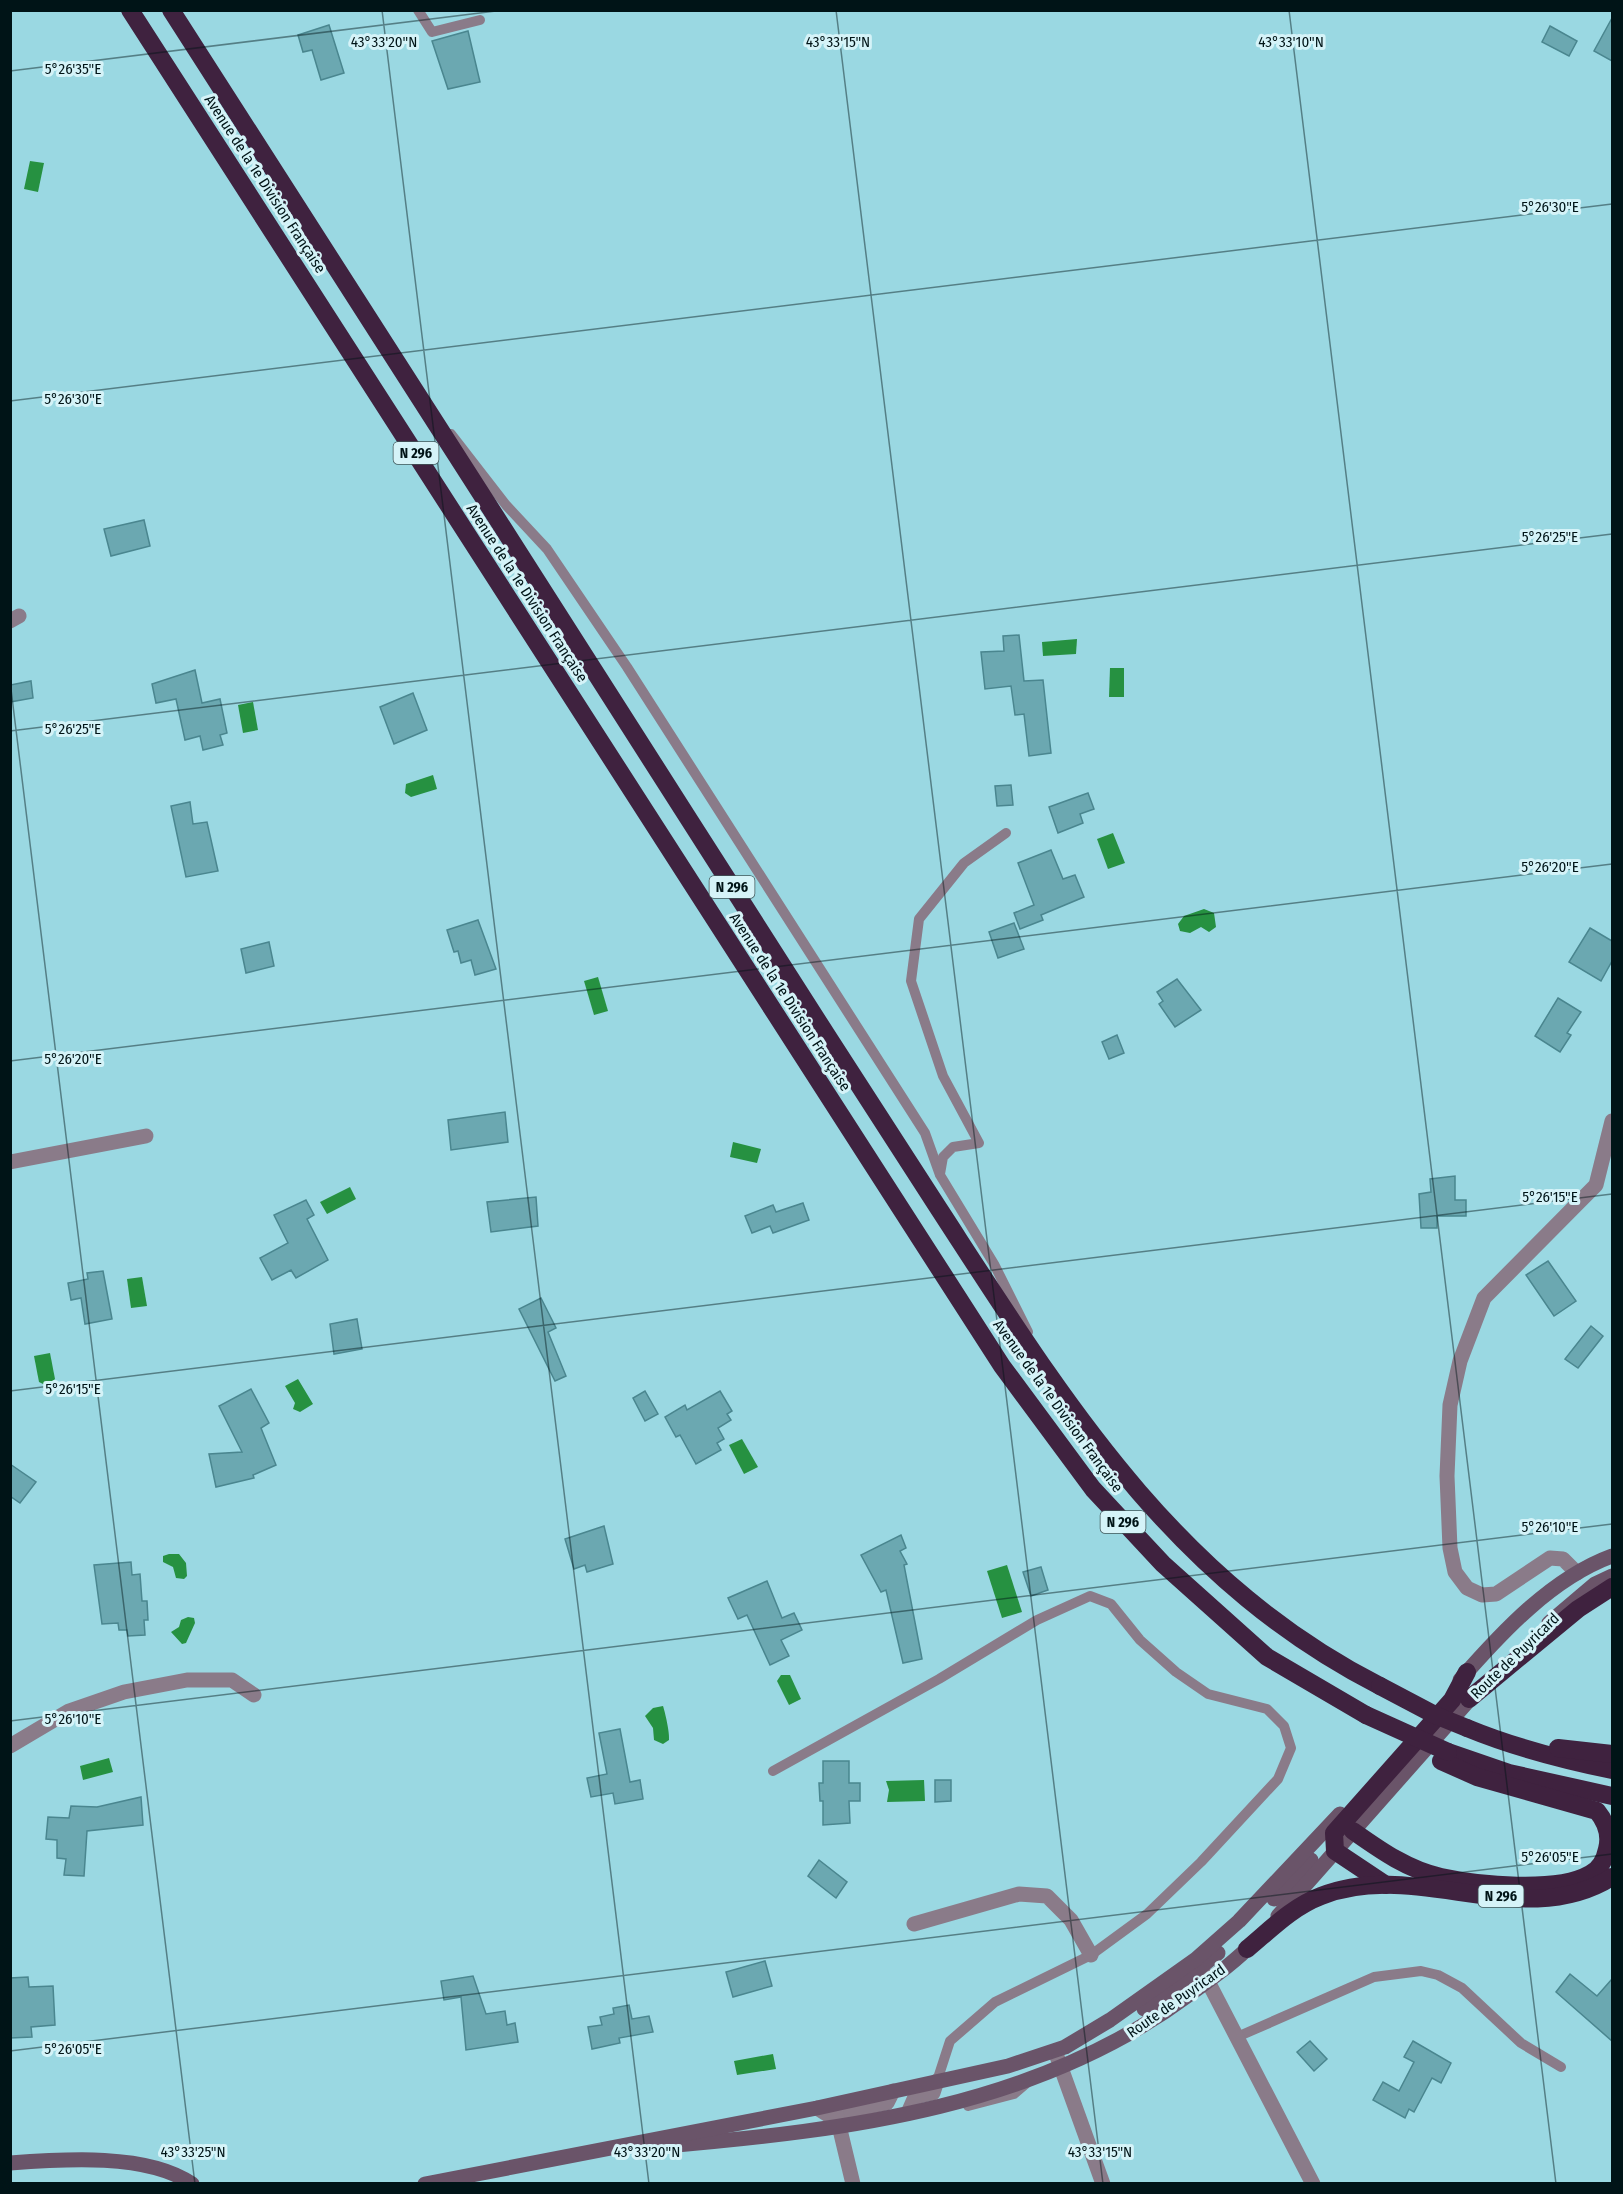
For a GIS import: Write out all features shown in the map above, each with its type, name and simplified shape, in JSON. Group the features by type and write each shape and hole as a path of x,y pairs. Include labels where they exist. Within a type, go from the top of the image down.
{"highway":[{"name":"Avenue de la 1e Division Française","path":"130,10 1002,1366 1093,1489 1126,1526 1201,1599 1267,1657 1364,1720 1444,1756 1612,1796"},
{"name":"Avenue de la 1e Division Française","path":"171,10 865,1096 1055,1386 1126,1478 1201,1560 1263,1612 1349,1671 1435,1715 1496,1740"},
{"path":"1469,1699 1578,1609 1612,1587"},
{"path":"1444,1756 1477,1777 1597,1811 1605,1821 1608,1835 1603,1863 1608,1871 1580,1879 1541,1884 1486,1883 1441,1877 1411,1868 1341,1839 1452,1700 1467,1672"},
{"path":"1496,1740 1612,1754"},
{"name":"N 296","path":"1496,1740 1612,1770"},
{"name":"N 296","path":"1341,1839 1386,1885 1549,1899 1584,1892 1608,1871"},
{"path":"1247,1949 1299,1906 1342,1889 1386,1885"}],"main road":[{"name":"Route de Puyricard","path":"591,2153 736,2140 838,2119 877,2119 908,2113 983,2096 1031,2080 1061,2069 1116,2042 1165,2012 1264,1895 1490,1646 1556,1587 1577,1573 1612,1556"},
{"name":"Route de Puyricard","path":"425,2184 817,2108 1008,2066 1055,2051 1085,2036 1117,2026 1202,1969 1247,1949 1341,1839 1469,1699 1572,1601 1595,1584 1612,1576"},
{"path":"1202,1969 1271,1902 1341,1839"},
{"path":"10,2163 53,2159 133,2164 179,2174 192,2184"}],"street":[{"path":"1577,1573 1563,1559 1550,1558 1496,1594 1482,1594 1467,1588 1455,1572 1450,1548 1447,1476 1450,1405 1460,1361 1484,1298 1596,1185 1612,1121"},
{"path":"10,1162 146,1136"},
{"path":"10,1746 69,1712 124,1692 187,1680 232,1680 254,1695"},
{"path":"914,1924 1019,1893 1047,1896 1071,1920 1091,1954"},
{"path":"1202,1969 1313,2184"},
{"path":"1055,2051 1103,2184"},
{"path":"908,2113 915,2097 933,2092 937,2081"},
{"path":"817,2108 838,2119 887,2103 893,2091"},
{"path":"838,2119 853,2184"}],"lane":[{"path":"418,10 432,33 480,20"},
{"path":"429,413 456,439 506,505 547,549 620,657 925,1133 940,1175 994,1264 1055,1386"},
{"path":"940,1175 943,1157 953,1147 979,1143 943,1076 911,981 919,919 964,863 1006,833"},
{"path":"773,1771 939,1679 1037,1620 1090,1596 1111,1604 1140,1640 1176,1672 1208,1694 1267,1709 1284,1726 1291,1748 1278,1779 1202,1862 1147,1914 1091,1954 995,2002 950,2041 937,2081"},
{"path":"1237,2037 1374,1977 1421,1971 1438,1975 1462,1988 1521,2043 1562,2067"},
{"path":"877,2119 890,2122 906,2121 1014,2094 1031,2080"}],"shaded area":[{"path":"30,161 44,163 38,192 24,189"},
{"path":"1077,639 1076,654 1043,656 1042,642"},
{"path":"1110,668 1124,668 1124,697 1109,697"},
{"path":"253,702 258,730 243,733 238,705"},
{"path":"433,775 437,789 411,797 405,793 406,784"},
{"path":"1113,833 1125,863 1108,869 1097,839"},
{"path":"1204,909 1214,913 1216,927 1209,932 1201,927 1190,933 1180,931 1178,924 1184,916"},
{"path":"598,977 608,1011 594,1015 584,981"},
{"path":"733,1142 761,1149 757,1163 730,1157"},
{"path":"350,1187 356,1199 327,1214 320,1202"},
{"path":"142,1277 147,1306 131,1308 127,1279"},
{"path":"50,1353 55,1379 47,1386 39,1382 34,1356"},
{"path":"298,1379 313,1404 300,1412 293,1409 295,1403 285,1386"},
{"path":"742,1439 758,1467 744,1474 729,1445"},
{"path":"179,1554 186,1563 187,1576 184,1579 176,1578 173,1567 163,1562 163,1556"},
{"path":"1007,1565 1022,1612 1002,1618 987,1571"},
{"path":"188,1617 194,1618 195,1623 186,1643 182,1644 171,1632 179,1627 181,1620"},
{"path":"781,1675 790,1675 801,1699 789,1705 777,1681"},
{"path":"663,1706 669,1740 663,1744 654,1740 653,1728 645,1716 653,1708"},
{"path":"109,1758 113,1772 83,1780 80,1766"},
{"path":"924,1780 925,1801 887,1802 889,1790 886,1781"},
{"path":"773,2054 776,2069 737,2075 734,2061"}],"building":[{"path":"1612,18 1612,61 1594,51"},
{"path":"329,25 344,73 321,80 312,50 303,52 298,35"},
{"path":"1550,26 1577,41 1569,56 1542,42"},
{"path":"468,31 480,82 448,89 432,41"},
{"path":"144,520 150,546 111,556 104,529"},
{"path":"1019,635 1024,681 1043,680 1051,753 1029,756 1024,714 1015,715 1011,686 985,689 981,652 1004,651 1003,636"},
{"path":"195,670 202,703 220,699 227,733 220,735 223,745 203,750 200,736 185,740 176,699 156,703 152,684"},
{"path":"31,681 33,698 10,702 10,685"},
{"path":"413,693 427,730 394,744 380,707"},
{"path":"1011,785 1013,805 997,806 995,786"},
{"path":"1088,793 1094,809 1080,814 1083,823 1058,833 1049,807"},
{"path":"190,802 193,824 207,822 218,871 186,877 171,806"},
{"path":"1051,850 1063,879 1075,875 1084,897 1041,915 1043,920 1020,929 1014,913 1034,905 1018,863"},
{"path":"478,920 496,969 475,975 471,960 461,963 458,951 454,952 447,930"},
{"path":"1014,923 1024,949 998,958 989,932"},
{"path":"1590,928 1612,941 1612,961 1601,981 1569,962"},
{"path":"269,942 274,966 246,973 241,949"},
{"path":"1177,979 1201,1010 1175,1027 1159,1004 1163,1001 1157,992"},
{"path":"1558,998 1581,1012 1567,1033 1571,1035 1560,1052 1535,1036"},
{"path":"1117,1035 1124,1053 1109,1059 1102,1042"},
{"path":"505,1112 508,1142 451,1150 448,1120"},
{"path":"1455,1176 1455,1200 1466,1200 1466,1216 1437,1216 1437,1228 1421,1228 1419,1194 1431,1192 1430,1179"},
{"path":"536,1197 538,1226 491,1232 487,1202"},
{"path":"306,1200 314,1215 307,1219 328,1260 296,1278 291,1270 272,1280 260,1258 288,1243 274,1215"},
{"path":"803,1203 809,1220 773,1233 770,1226 752,1233 745,1216 773,1205 776,1212"},
{"path":"1548,1261 1576,1301 1554,1316 1526,1275"},
{"path":"103,1271 112,1319 85,1324 81,1298 71,1300 68,1283 88,1279 87,1273"},
{"path":"541,1298 556,1328 548,1332 566,1376 555,1381 519,1309"},
{"path":"357,1319 362,1349 334,1354 330,1324"},
{"path":"1591,1326 1603,1336 1578,1368 1565,1359"},
{"path":"251,1389 269,1423 261,1428 276,1465 253,1475 254,1478 216,1487 209,1454 242,1452 219,1406"},
{"path":"645,1391 658,1414 645,1421 633,1398"},
{"path":"720,1391 732,1411 727,1414 731,1420 718,1428 724,1439 717,1443 721,1450 696,1464 680,1435 676,1437 665,1417 685,1405 687,1410"},
{"path":"10,1464 36,1482 20,1503 10,1496"},
{"path":"604,1526 613,1564 587,1572 585,1565 574,1569 565,1539"},
{"path":"901,1535 906,1548 900,1551 907,1564 904,1565 922,1659 903,1663 886,1590 881,1592 861,1555"},
{"path":"131,1562 132,1575 140,1574 142,1601 147,1601 148,1620 144,1620 145,1635 128,1636 127,1630 119,1630 118,1623 102,1624 94,1565"},
{"path":"1041,1567 1048,1590 1031,1596 1023,1572"},
{"path":"767,1581 782,1618 794,1613 802,1630 781,1640 789,1656 770,1665 747,1615 738,1619 728,1598"},
{"path":"620,1729 630,1782 640,1780 643,1799 615,1804 613,1793 591,1797 587,1778 607,1774 599,1733"},
{"path":"823,1761 849,1761 849,1783 860,1783 860,1801 849,1801 850,1823 823,1825 823,1801 820,1801 819,1783 823,1783"},
{"path":"935,1780 951,1780 951,1801 935,1802"},
{"path":"141,1797 143,1825 87,1831 84,1876 64,1875 66,1859 57,1858 57,1840 46,1839 48,1817 69,1818 71,1806 97,1807"},
{"path":"819,1860 847,1882 836,1898 808,1876"},
{"path":"765,1961 772,1986 733,1997 726,1972"},
{"path":"1570,1974 1597,1996 1612,1979 1612,2041 1556,1992"},
{"path":"473,1976 486,2014 505,2011 507,2025 515,2023 518,2042 466,2050 461,1997 444,2000 441,1981"},
{"path":"28,1977 29,1987 53,1986 55,2025 31,2027 32,2037 10,2038 10,1978"},
{"path":"629,2005 632,2019 649,2016 653,2032 619,2038 620,2043 592,2049 588,2027 602,2025 600,2017 614,2014 613,2008"},
{"path":"1310,2041 1327,2059 1314,2071 1297,2052"},
{"path":"1413,2041 1451,2063 1441,2083 1432,2078 1414,2112 1409,2109 1405,2118 1373,2100 1383,2082 1399,2091 1414,2062 1404,2057"}]}
